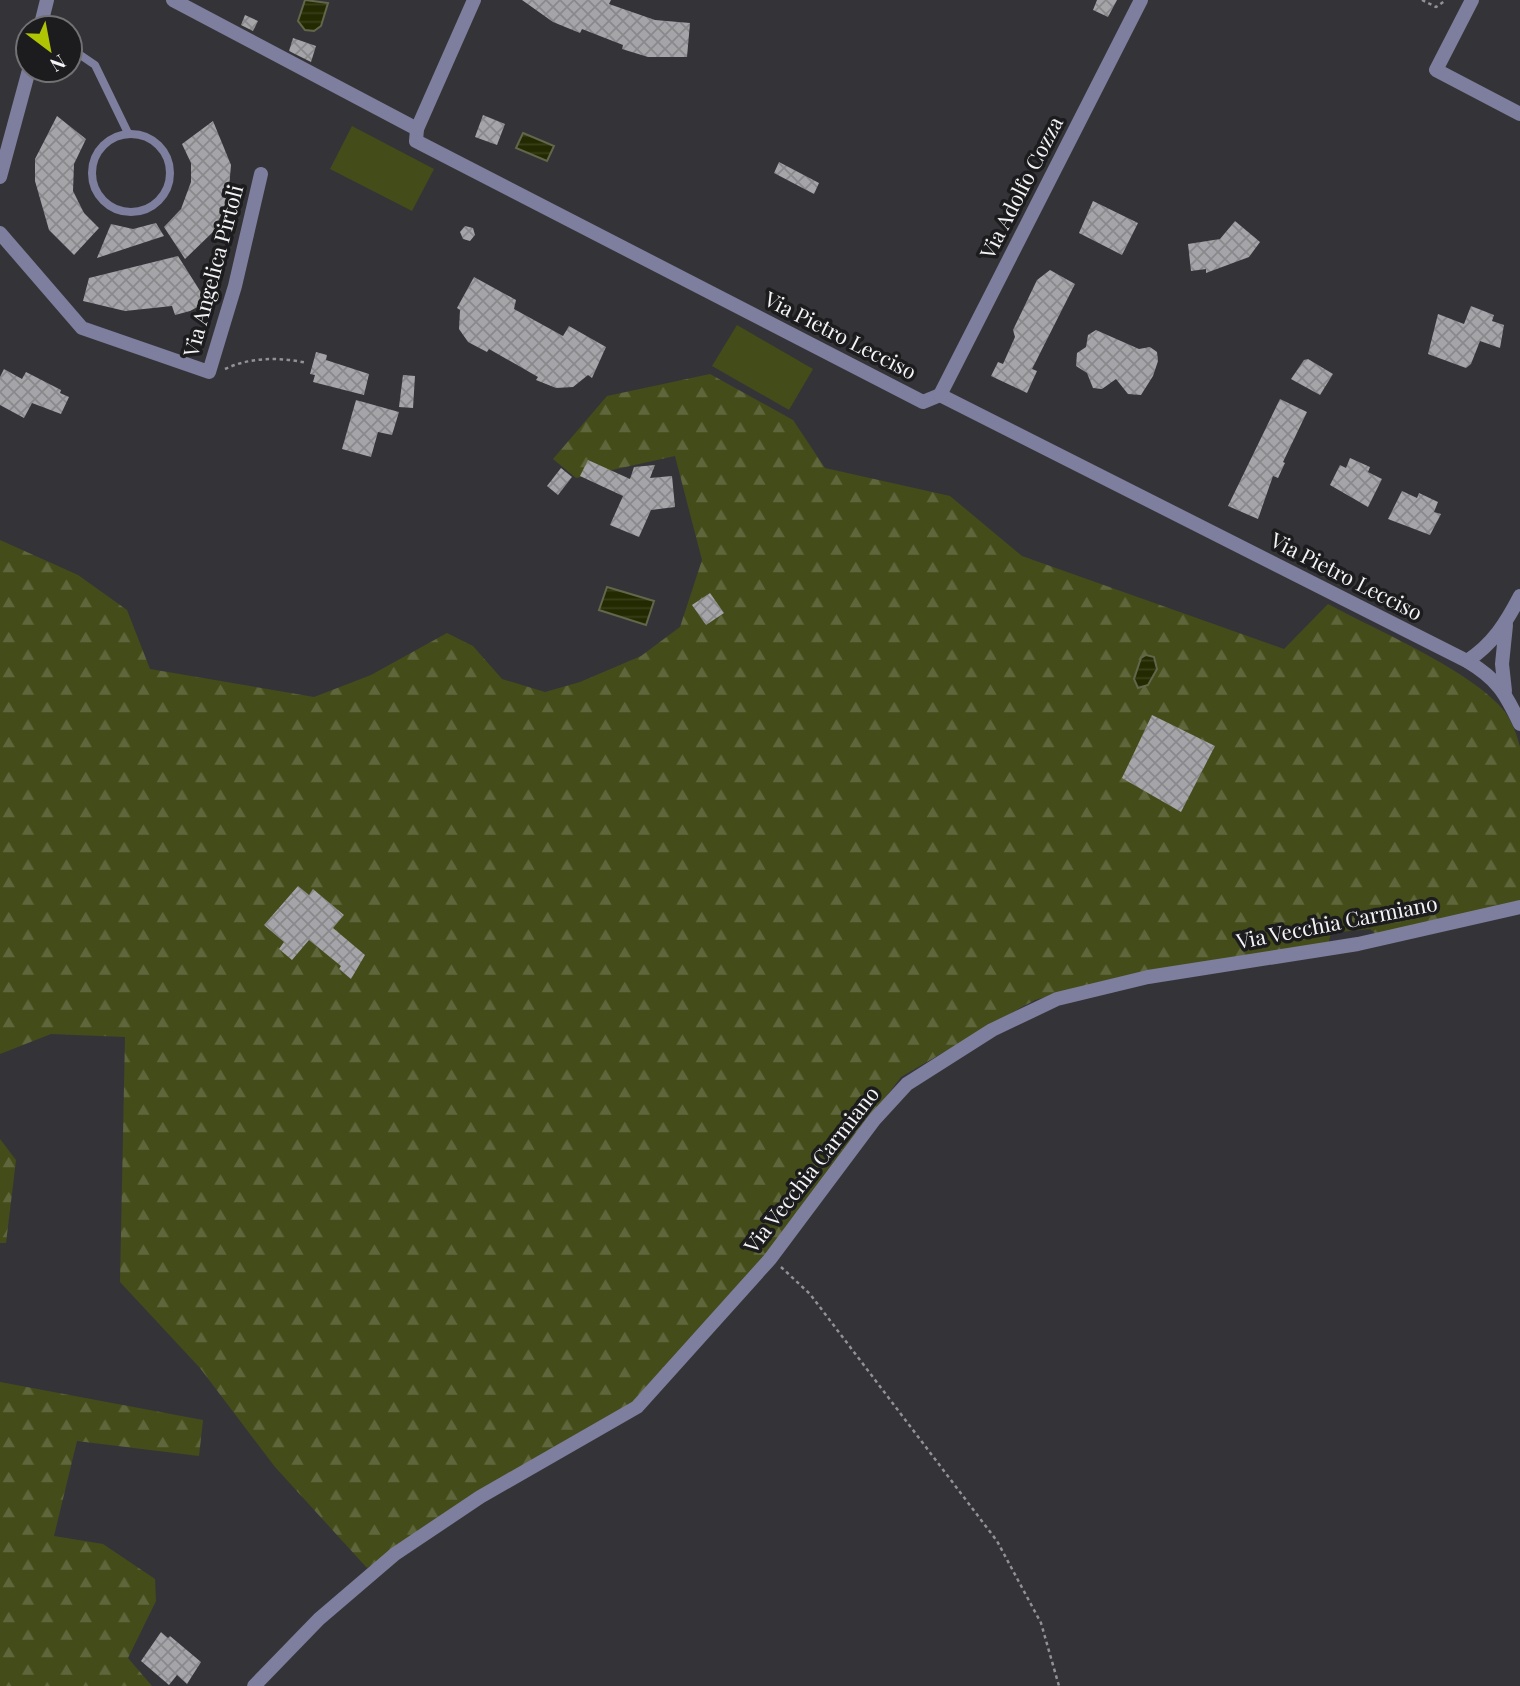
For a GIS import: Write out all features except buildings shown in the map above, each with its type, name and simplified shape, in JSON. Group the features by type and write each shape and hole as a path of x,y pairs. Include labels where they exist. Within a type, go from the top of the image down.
{"street":[{"name":"Via Pietro Lecciso","path":"173,0 417,129 416,141 923,402 940,395 1467,661 1486,673 1505,691 1520,724"},
{"path":"417,129 474,0"},
{"name":"Via Adolfo Cozza","path":"940,395 1141,0"},
{"path":"1472,0 1436,70 1520,114"},
{"path":"0,177 25,84"},
{"name":"Via Angelica Pirtoli","path":"0,233 82,328 209,372 235,286 261,174"},
{"path":"1467,661 1484,649 1506,625 1520,596"},
{"path":"1505,691 1502,664 1506,625"},
{"name":"Via Vecchia Carmiano","path":"254,1686 319,1619 396,1555 480,1497 637,1407 770,1259 874,1120 907,1084 992,1030 1046,1004 1148,977 1358,944 1520,907"}],"lane":[{"path":"84,58 94,65 128,133"},
{"path":"128,133 140,134 161,147 171,170 170,183 157,203 134,213 120,211 98,195 91,169 103,145 128,133"}],"path":[{"path":"1422,0 1436,7 1446,0"},
{"path":"216,375 238,363 284,358 307,363"},
{"path":"770,1259 792,1275 810,1294 997,1541 1041,1623 1059,1686"}],"green space":[{"path":"352,126 434,169 412,211 330,169"},
{"path":"737,325 813,369 789,410 712,366"},
{"path":"710,374 793,420 825,468 950,496 1022,556 1284,649 1328,604 1463,676 1502,709 1517,735 1520,747 1520,903 1377,935 1370,929 1331,933 1328,945 1063,992 1035,1000 1013,1012 901,1077 762,1261 634,1403 367,1568 275,1467 200,1368 120,1282 125,1037 51,1034 0,1054 0,540 78,575 127,610 150,669 314,697 371,675 447,633 473,646 502,679 545,692 580,682 641,656 680,627 702,560 675,456 576,478 553,459 607,396"},
{"path":"0,1139 16,1160 6,1243 0,1243"},
{"path":"0,1382 203,1420 199,1456 77,1441 54,1536 103,1544 155,1579 156,1601 128,1658 152,1686 0,1686"}],"shaded area":[{"path":"305,0 328,3 321,26 314,31 305,30 298,21"},
{"path":"523,133 554,146 547,161 516,148"},
{"path":"607,587 654,601 646,625 599,610"},
{"path":"1146,655 1154,657 1157,669 1148,685 1138,688 1134,679 1141,658"}]}
